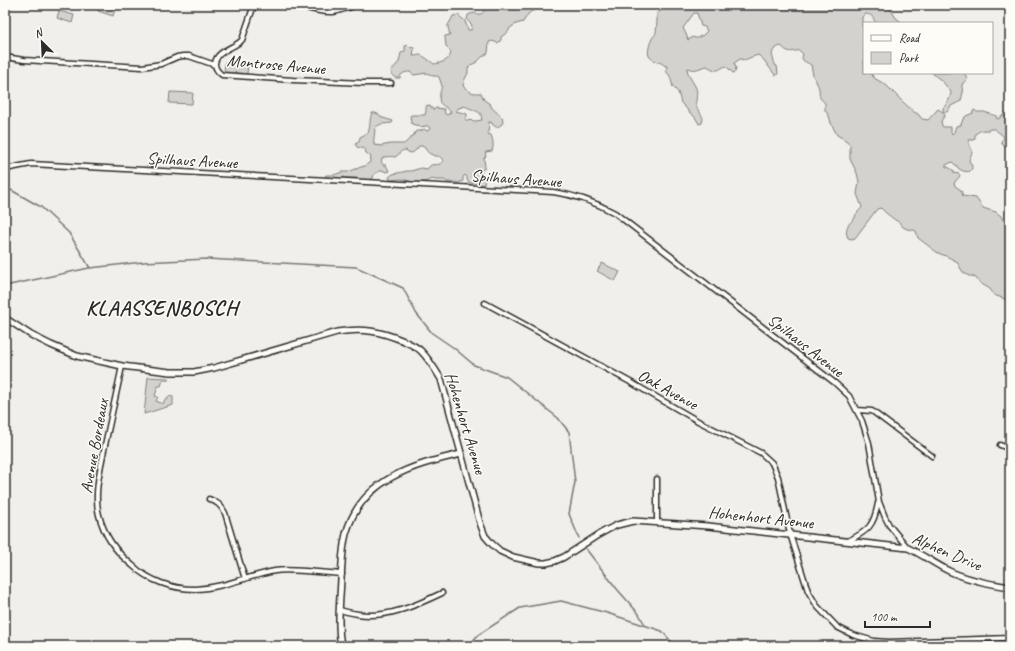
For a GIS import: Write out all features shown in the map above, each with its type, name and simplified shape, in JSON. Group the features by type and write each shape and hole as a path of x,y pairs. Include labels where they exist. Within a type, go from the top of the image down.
{"street":[{"name":"Montrose Avenue","path":"254,5 242,40 220,55 216,60 215,65 218,72 221,74 225,76 293,80 391,83"},
{"path":"296,5 327,12 342,10 357,5"},
{"path":"5,57 24,60 142,67 161,64 180,56 186,56 215,65"},
{"name":"Spilhaus Avenue","path":"5,169 31,164 553,192 576,196 597,203 615,213 835,383 849,396 862,421 869,443 879,502 889,525 908,548"},
{"name":"Oak Avenue","path":"485,303 632,383 698,421 761,454 772,463 778,477 790,534 808,592 817,606 837,627 852,635 874,641 889,642 1010,638"},
{"name":"Hohenhort Avenue","path":"5,318 31,335 77,356 122,366 170,372 194,372 214,368 337,332 353,330 380,332 414,346 433,366 441,379 480,523 485,536 500,551 513,557 539,563 555,561 617,525 633,520 790,534 848,541"},
{"name":"Avenue Bordeaux","path":"122,366 98,482 97,504 105,532 113,546 135,569 149,578 163,584 178,588 195,589 213,587 275,571 288,570 342,574"},
{"path":"857,410 872,411 932,456"},
{"path":"1000,445 1010,450"},
{"path":"341,646 339,635 343,551 350,522 356,510 372,491 392,476 428,462 461,454"},
{"path":"657,479 657,522"},
{"path":"209,499 222,506 226,513 245,579"},
{"name":"Spilhaus Avenue","path":"848,541 866,530 872,524 879,502"},
{"name":"Alphen Drive","path":"848,541 908,548 958,575 1010,587"},
{"path":"340,610 359,615 378,615 423,602 442,593"}],"green space":[{"path":"99,5 115,9 113,16 98,11"},
{"path":"485,5 501,5 504,10 506,10 513,5 546,5 532,11 523,22 510,28 508,32 501,37 501,40 498,43 492,41 489,42 488,53 468,68 468,73 463,86 471,92 481,93 484,100 490,104 492,108 502,117 503,122 496,127 489,122 488,134 491,135 493,147 492,151 485,153 485,168 481,171 485,179 484,184 469,183 465,175 463,177 463,181 458,183 433,179 417,183 401,179 390,180 389,177 393,174 421,168 427,169 431,165 442,163 443,161 441,157 434,156 427,152 422,146 419,146 412,153 406,150 402,151 395,157 384,157 382,160 383,165 386,165 389,171 386,172 382,170 374,174 373,178 370,180 344,177 334,179 325,177 326,175 348,172 365,166 370,162 371,157 366,153 365,149 357,147 355,144 359,142 360,137 368,133 372,113 376,113 383,118 393,121 392,123 381,124 375,128 374,145 382,146 404,144 416,131 421,131 424,129 427,131 429,130 430,128 428,126 420,127 412,124 410,116 425,115 427,105 433,110 436,108 444,109 445,114 447,115 451,112 439,101 442,86 439,77 427,73 414,75 410,72 402,74 400,78 395,78 391,71 399,62 401,53 405,51 405,46 408,45 414,49 413,56 421,55 434,64 447,60 451,53 446,46 445,36 450,35 448,25 453,16 458,15 465,21 468,30 471,30 472,25 467,20 468,15 473,13 482,14","holes":["464,106 480,113 482,120 466,120 467,114 456,111"]},
{"path":"663,5 885,5 891,10 896,18 902,22 875,22 870,15 866,14 862,17 863,74 872,74 874,78 886,85 922,119 928,120 938,109 944,113 945,115 941,121 942,126 951,127 952,134 956,126 961,125 963,119 975,110 977,112 984,112 997,116 996,118 998,119 1004,115 1010,120 1010,148 1002,144 1001,141 1004,138 1002,134 995,129 982,130 975,134 975,138 973,140 969,140 972,154 969,160 972,169 966,172 958,168 952,162 946,165 946,167 954,171 954,173 959,174 960,176 954,183 955,186 961,190 963,196 976,198 983,208 996,212 1010,225 1010,304 1005,299 994,295 990,289 980,283 976,278 967,275 962,271 956,261 938,253 918,238 916,231 903,227 881,208 877,209 855,238 848,238 846,232 847,227 862,207 857,194 859,182 857,173 850,159 850,145 847,141 837,135 825,110 825,103 820,97 819,88 813,75 811,65 802,59 803,54 800,51 789,52 780,46 774,50 772,54 775,65 777,66 777,75 775,75 763,59 758,55 745,60 740,59 734,63 736,68 735,72 733,73 726,66 716,70 707,66 687,69 696,89 696,106 703,119 702,123 699,124 694,116 681,103 678,92 673,87 670,76 666,71 667,66 649,56 648,52 650,44 656,32 657,13 661,11","holes":["694,13 697,13 701,26 705,27 707,31 702,36 697,38 693,37 688,40 683,28"]},
{"path":"59,11 74,15 72,23 57,18"},
{"path":"225,62 248,63 247,74 224,72"},
{"path":"933,74 965,74 967,78 962,85 963,92 961,101 951,106 947,112 943,111 943,108 949,99 951,92 943,82"},
{"path":"170,92 193,93 192,104 169,103"},
{"path":"602,263 620,272 615,281 597,271"},
{"path":"148,377 168,378 169,380 163,380 161,386 158,386 155,396 158,397 156,401 163,404 165,399 167,400 169,396 173,397 173,405 144,414"}],"waterway":[{"path":"5,187 41,207 69,233 90,268 143,262 207,259 356,267 403,288 416,313 432,333 454,348 474,365 507,377 558,418 569,432 575,482 569,514 579,538"},
{"path":"5,286 89,268"},
{"path":"586,549 617,589 639,614 645,625"},
{"path":"468,646 478,635 520,608 561,601 607,613 662,631 675,646"}],"district":[{"name":"KLAASSENBOSCH","path":"162,308"}]}
